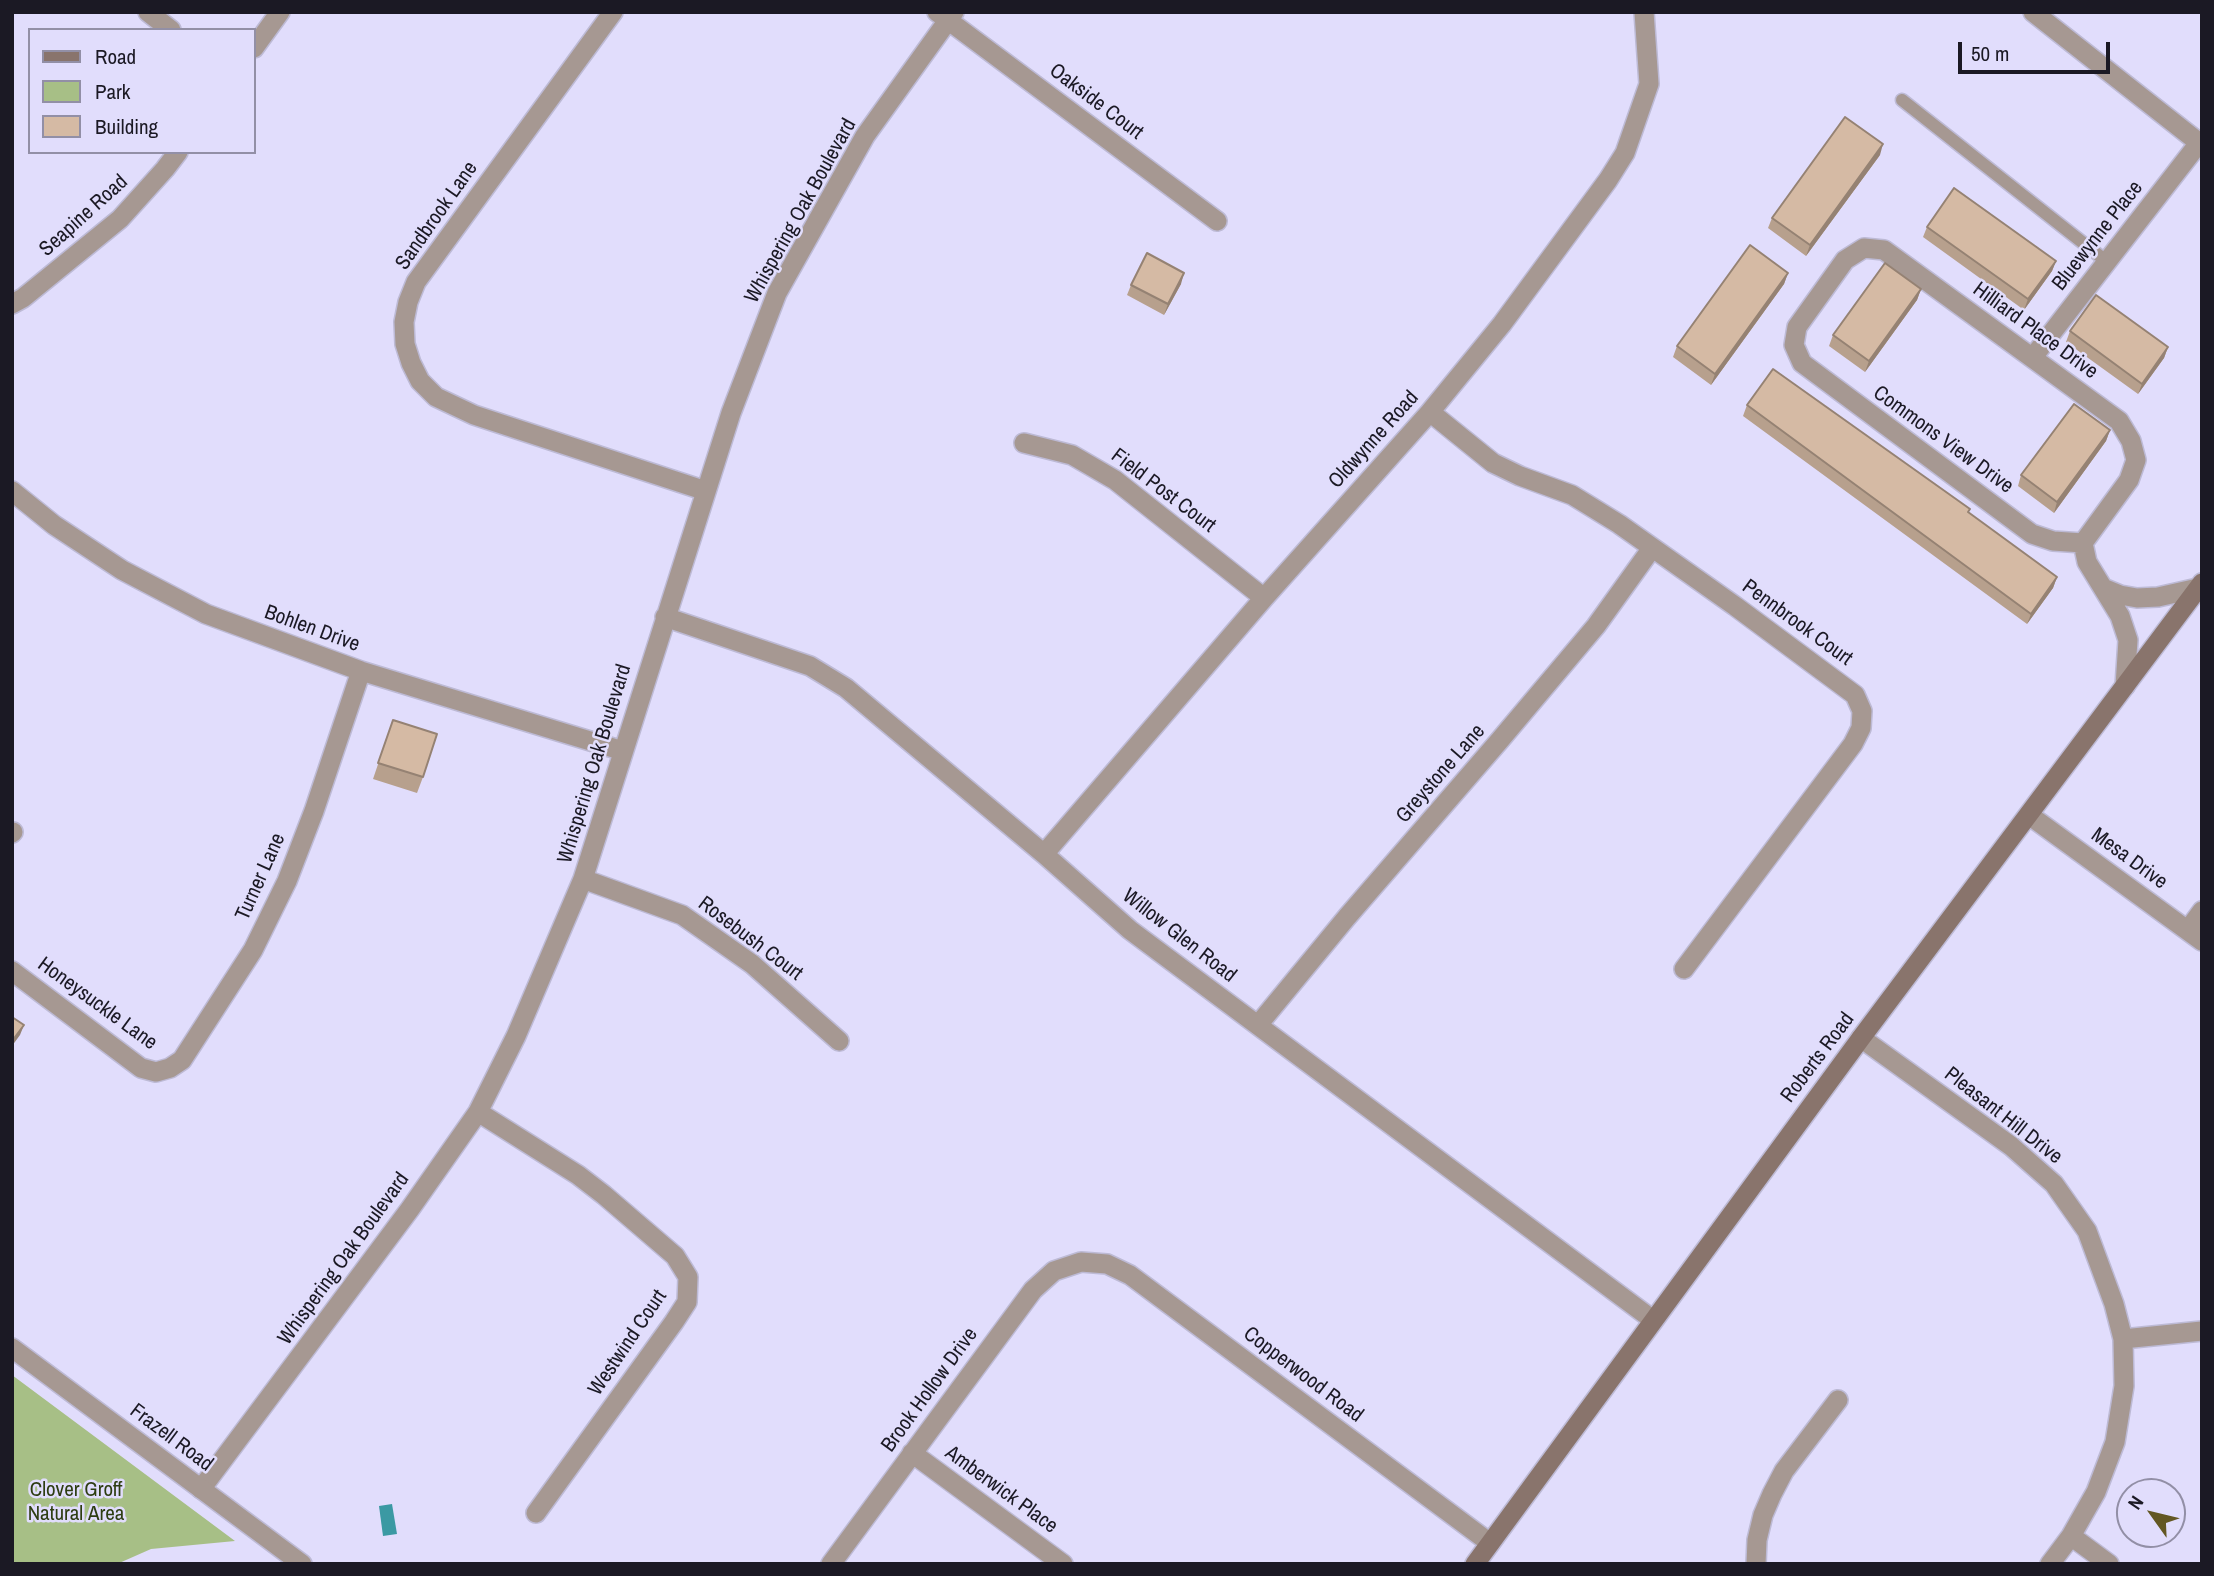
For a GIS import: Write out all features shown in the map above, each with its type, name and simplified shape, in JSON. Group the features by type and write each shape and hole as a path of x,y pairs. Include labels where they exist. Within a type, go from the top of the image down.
{"main road":[{"name":"Roberts Road","path":"1475,1564 1861,1038 2200,585"}],"street":[{"path":"148,12 168,28"},
{"path":"256,45 280,12"},
{"name":"Sandbrook Lane","path":"612,12 416,282 404,322 405,344 420,381 436,397 474,415 706,491"},
{"name":"Oldwynne Road","path":"1044,854 1264,597 1430,412 1502,324 1608,180 1625,153 1648,84 1644,12"},
{"path":"2034,13 2200,144"},
{"name":"Whispering Oak Boulevard","path":"201,1489 410,1209 478,1112 516,1036 583,878 731,413 777,293 865,136 946,15"},
{"name":"Oakside Court","path":"946,15 1217,220"},
{"name":"Bluewynne Place","path":"2034,357 2106,261 2200,144"},
{"name":"Seapine Road","path":"12,304 120,219 177,154"},
{"name":"Hilliard Place Drive","path":"1794,345 1797,327 1845,260 1864,248 1884,250 2119,421 2131,441 2136,460 2129,480 2082,544"},
{"name":"Commons View Drive","path":"1794,345 1802,363 2032,534 2053,541 2082,544"},
{"name":"Pennbrook Court","path":"1430,412 1493,463 1572,495 1652,548 1841,683 1855,695 1862,710 1861,728 1853,744 1684,969"},
{"name":"Field Post Court","path":"1024,443 1072,455 1115,480 1264,597"},
{"name":"Bohlen Drive","path":"12,491 54,525 122,570 206,614 361,671 623,751"},
{"path":"2082,544 2087,562 2120,616 2128,640 2124,686"},
{"name":"Greystone Lane","path":"1258,1025 1596,626 1652,548"},
{"path":"2103,588 2137,598 2158,597 2200,585"},
{"name":"Willow Glen Road","path":"665,617 810,666 846,688 1130,930 1653,1320"},
{"name":"Turner Lane","path":"156,1072 170,1068 182,1060 253,950 287,881 314,811 361,671"},
{"name":"Mesa Drive","path":"2029,816 2195,936"},
{"name":"Rosebush Court","path":"583,878 682,915 752,964 839,1041"},
{"path":"2195,936 2202,911"},
{"name":"Honeysuckle Lane","path":"12,971 142,1068 156,1072"},
{"name":"Pleasant Hill Drive","path":"1861,1038 2011,1146 2054,1184 2087,1231 2114,1304 2123,1339 2124,1386 2115,1442 2096,1492 2071,1536 2050,1564"},
{"name":"Westwind Court","path":"478,1112 578,1175 604,1195 675,1256 688,1277 687,1302 681,1312 536,1514"},
{"name":"Brook Hollow Drive","path":"831,1564 1033,1290 1054,1271 1081,1262"},
{"name":"Copperwood Road","path":"1081,1262 1107,1264 1130,1275 1490,1543"},
{"path":"2123,1339 2202,1331"},
{"name":"Frazell Road","path":"12,1348 302,1564"},
{"path":"1756,1564 1757,1540 1772,1494 1784,1471 1838,1400"},
{"name":"Amberwick Place","path":"912,1453 1063,1564"},
{"path":"2071,1536 2109,1564"}],"lane":[{"path":"1902,100 2106,261"}],"green space":[{"name":"Clover Groff Natural Area","path":"12,1375 235,1541 151,1549 117,1564 12,1564"}],"shaded area":[{"path":"392,1504 397,1534 383,1536 379,1506"}],"building":[{"path":"1845,117 1883,144 1810,245 1772,218"},
{"path":"1954,188 2056,261 2028,299 1927,227"},
{"path":"1750,245 1788,273 1715,374 1677,346"},
{"path":"1147,253 1184,273 1168,304 1131,285"},
{"path":"1885,263 1921,289 1869,361 1833,335"},
{"path":"2096,295 2168,347 2142,384 2070,331"},
{"path":"1773,369 1970,509 1968,512 2057,577 2031,614 1747,405"},
{"path":"2074,404 2110,430 2057,502 2021,475"},
{"path":"393,720 437,734 423,777 378,763"},
{"path":"12,1017 24,1025 12,1041"}]}
